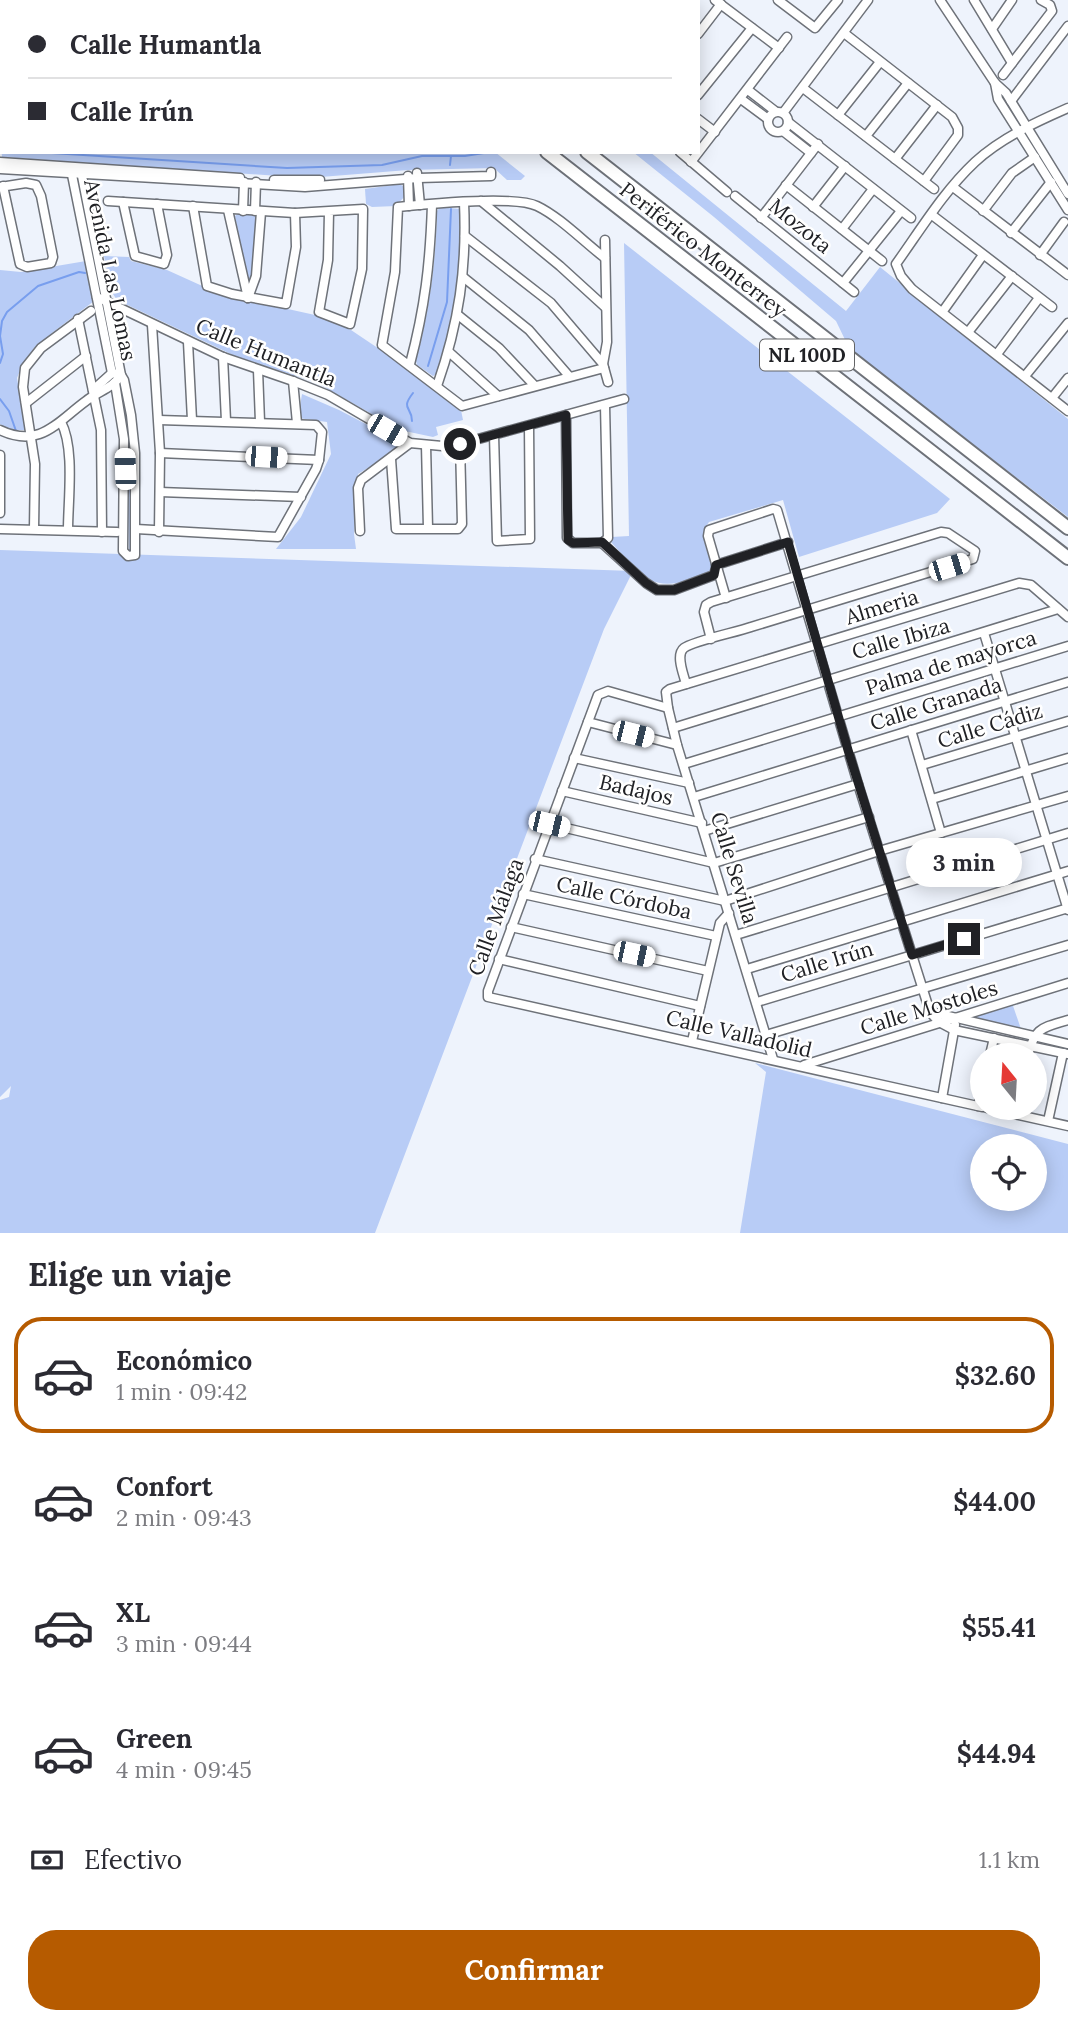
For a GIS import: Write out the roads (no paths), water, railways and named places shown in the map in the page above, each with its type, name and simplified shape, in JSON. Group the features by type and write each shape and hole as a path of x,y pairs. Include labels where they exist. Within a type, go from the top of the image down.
{"highway":[{"name":"Periférico Monterrey","path":"550,154 1068,558"},
{"name":"Periférico Monterrey","path":"590,154 1068,528"}],"street":[{"path":"778,0 789,3 815,28 838,0"},
{"path":"768,118 779,112 803,88 868,0"},
{"path":"940,0 995,83 1004,90 1068,194"},
{"path":"974,0 1012,63"},
{"path":"992,29 1012,0"},
{"path":"1003,75 1052,11 1050,5 1041,0"},
{"path":"700,31 718,2 779,48"},
{"path":"1011,101 1068,26"},
{"path":"700,93 752,28"},
{"path":"844,33 952,117 958,128 958,135 924,181"},
{"path":"700,151 787,37"},
{"path":"838,115 880,62"},
{"path":"866,136 908,83"},
{"path":"995,83 996,96 1067,207"},
{"path":"803,88 934,189"},
{"path":"748,90 911,218"},
{"path":"741,99 768,118 770,129 783,131 811,153"},
{"path":"895,159 937,105"},
{"path":"1067,110 1028,127 980,158 953,187 896,264 906,283 1068,411"},
{"path":"700,121 715,132"},
{"path":"783,131 788,122"},
{"path":"761,218 818,144"},
{"name":"Mozota","path":"682,154 854,292"},
{"path":"691,162 697,154"},
{"path":"983,211 1012,173 1035,158"},
{"path":"0,162 256,182 487,171 492,174 413,175"},
{"path":"813,206 845,166"},
{"path":"0,169 76,170"},
{"name":"Avenida Las Lomas","path":"76,170 97,298 116,374 128,394 134,433 136,529"},
{"name":"Avenida Las Lomas","path":"76,170 107,301 116,374"},
{"path":"413,175 420,205"},
{"path":"409,206 413,175"},
{"path":"243,211 244,181"},
{"path":"248,298 256,276 256,182"},
{"path":"1011,233 1051,182"},
{"path":"32,183 36,186 41,196 53,260 50,263 22,266 2,186 32,183"},
{"path":"786,185 882,261"},
{"path":"953,187 1068,275"},
{"path":"842,229 873,189"},
{"path":"108,201 258,212 363,209 362,269 350,324 319,312 328,260 329,212"},
{"path":"123,201 135,256 164,264 167,255 157,204"},
{"path":"481,201 606,307"},
{"path":"604,366 462,405 382,345 395,272 398,207 481,201 536,205 605,258"},
{"path":"437,386 458,315 463,277 464,202"},
{"path":"410,365 427,291 432,205"},
{"path":"193,206 207,286 248,298 286,304 296,247 295,213"},
{"path":"228,210 248,298"},
{"path":"843,284 901,211"},
{"path":"932,215 1052,307"},
{"path":"1040,255 1064,222"},
{"path":"465,236 551,303 604,366"},
{"path":"605,240 607,342 604,366 608,383"},
{"path":"943,311 983,255"},
{"path":"969,331 1012,276"},
{"path":"463,277 529,330 569,376"},
{"name":"Calle Humantla","path":"97,298 223,357 293,381 345,404 410,443 460,444 624,399"},
{"path":"997,354 1039,298"},
{"path":"34,529 35,472 23,380 27,363 41,348 91,311"},
{"path":"458,315 505,353 534,386"},
{"path":"78,319 103,457 102,532"},
{"path":"1025,376 1068,323"},
{"path":"152,325 159,420 159,532"},
{"path":"188,341 192,421"},
{"path":"449,352 498,396"},
{"path":"26,403 86,356"},
{"path":"223,357 226,421"},
{"path":"258,370 260,422"},
{"path":"116,374 124,439 125,555 135,555 136,529 278,537 319,460 321,432 316,425 159,420"},
{"path":"0,430 32,437 61,422 116,374"},
{"path":"1052,398 1068,377"},
{"path":"293,381 297,423"},
{"path":"92,394 115,383"},
{"path":"566,415 567,538 573,543 602,542 608,538 605,405"},
{"path":"61,422 66,434 68,453 68,530"},
{"path":"494,435 497,541 530,539 529,426"},
{"path":"360,531 359,484 364,477 410,443"},
{"path":"391,459 395,527 461,527 460,444"},
{"path":"426,445 428,528"},
{"path":"160,453 319,460"},
{"path":"0,455 0,513"},
{"path":"160,492 301,497"},
{"path":"726,598 708,537 711,528 777,510 858,784 930,1012 954,1030 1007,1043"},
{"path":"0,529 117,532"},
{"path":"686,684 680,657 681,651 686,647 973,559 975,556 972,548 948,533 937,532 797,575 708,603 705,608 711,639"},
{"path":"602,542 646,583 663,591 707,579 714,575 716,565"},
{"path":"716,565 788,542"},
{"name":"Almeria","path":"670,689 1023,582 1031,585 1058,609"},
{"path":"1058,609 1068,617"},
{"name":"Calle Ibiza","path":"673,728 1058,609"},
{"path":"984,633 1068,908"},
{"name":"Palma de mayorca","path":"684,764 1068,646"},
{"name":"Calle Granada","path":"694,797 1068,682"},
{"name":"Calle Sevilla","path":"670,689 665,694 677,745 773,1059"},
{"name":"Calle Málaga","path":"488,996 523,894 600,693 608,691 667,708"},
{"name":"Calle Cádiz","path":"922,765 1068,721"},
{"path":"588,722 677,745"},
{"path":"911,730 941,833"},
{"path":"574,758 689,783"},
{"path":"932,799 1068,758"},
{"path":"703,827 858,784"},
{"name":"Badajos","path":"562,791 703,827"},
{"path":"536,859 726,901 879,851 1068,796"},
{"path":"549,824 714,863 869,817"},
{"path":"736,935 1068,833"},
{"path":"747,969 1068,871"},
{"name":"Calle Córdoba","path":"523,894 716,936"},
{"name":"Calle Irún","path":"757,1002 1068,908"},
{"path":"692,1041 716,936 722,918 729,913"},
{"path":"511,928 708,971"},
{"path":"766,1035 1068,944"},
{"path":"499,959 700,1006"},
{"name":"Calle Mostoles","path":"801,1066 1068,983"},
{"name":"Calle Valladolid","path":"488,996 970,1104"},
{"path":"930,1012 1068,1044"},
{"path":"942,1098 956,1019"},
{"path":"1031,1043 1033,1036 1043,1028 1068,1020"},
{"path":"993,1043 994,1038"},
{"path":"1047,1052 1066,1054 1048,1121"},
{"name":"Calle Valladolid","path":"1045,1120 1068,1126"}],"waterway":[{"path":"67,154 287,168 382,165 422,156 478,154"},
{"path":"450,165 451,156"},
{"path":"428,366 447,302 451,209"},
{"path":"0,363 3,354 0,336 2,321 7,312 38,286 79,272 85,273"},
{"path":"412,421 407,402 413,393"},
{"path":"0,399 9,411 16,431"}]}
